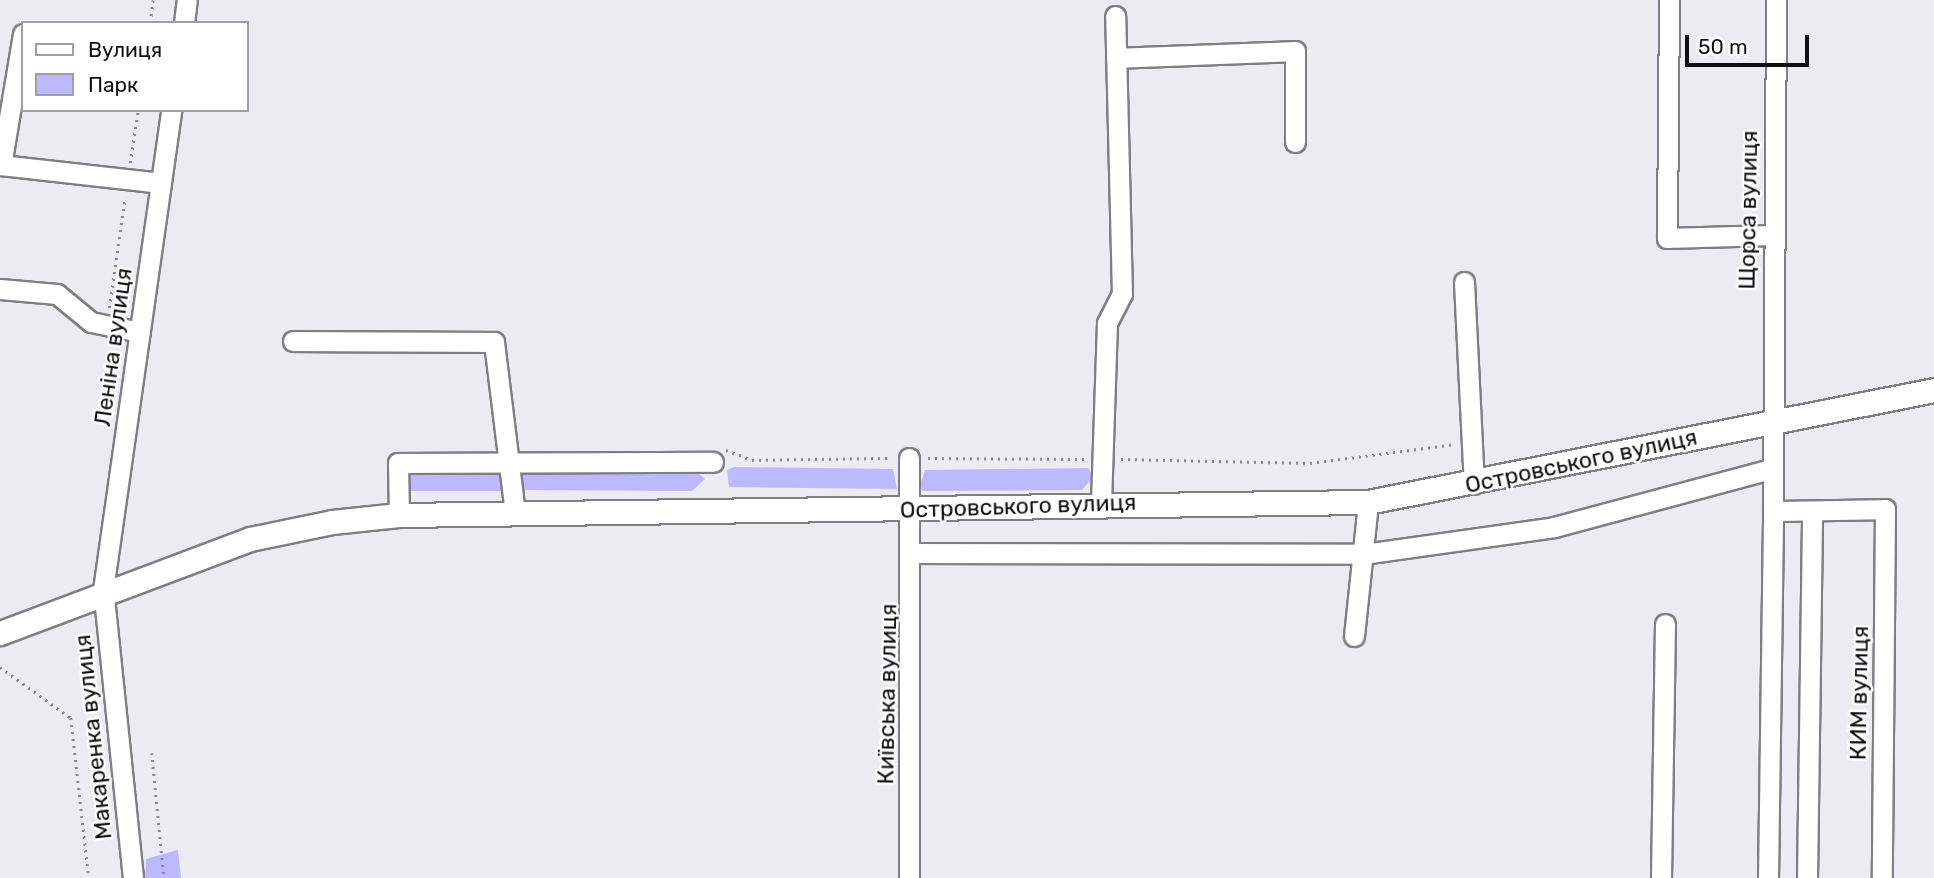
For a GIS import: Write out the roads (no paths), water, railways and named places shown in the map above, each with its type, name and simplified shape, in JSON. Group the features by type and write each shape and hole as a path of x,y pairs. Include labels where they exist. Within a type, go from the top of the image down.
{"main road":[{"name":"Островського вулиця","path":"0,633 103,590 250,539 399,515 908,510 1101,503 1368,502 1474,484 1934,390"}],"street":[{"path":"184,21 187,0"},
{"path":"1669,0 1667,238 1771,235"},
{"name":"Щорса вулиця","path":"1768,878 1773,511 1770,469 1771,235 1776,0"},
{"path":"1101,503 1107,323 1122,295 1115,16"},
{"path":"21,35 8,74 1,165 161,183"},
{"path":"1116,58 1295,51 1295,142"},
{"name":"Леніна вулиця","path":"103,590 171,112"},
{"path":"1464,282 1474,484"},
{"path":"0,289 57,294 91,322 140,332"},
{"path":"293,341 494,342 513,460 515,514"},
{"name":"Київська вулиця","path":"909,458 908,510 913,553 909,878"},
{"path":"399,515 398,463 513,460 713,462"},
{"path":"913,553 1363,554 1554,527 1770,469"},
{"path":"1354,636 1368,502"},
{"name":"КИМ вулиця","path":"1812,511 1885,509 1882,878"},
{"path":"1773,511 1812,511 1807,878"},
{"name":"Макаренка вулиця","path":"103,590 133,878"},
{"path":"1661,878 1665,624"}]}
